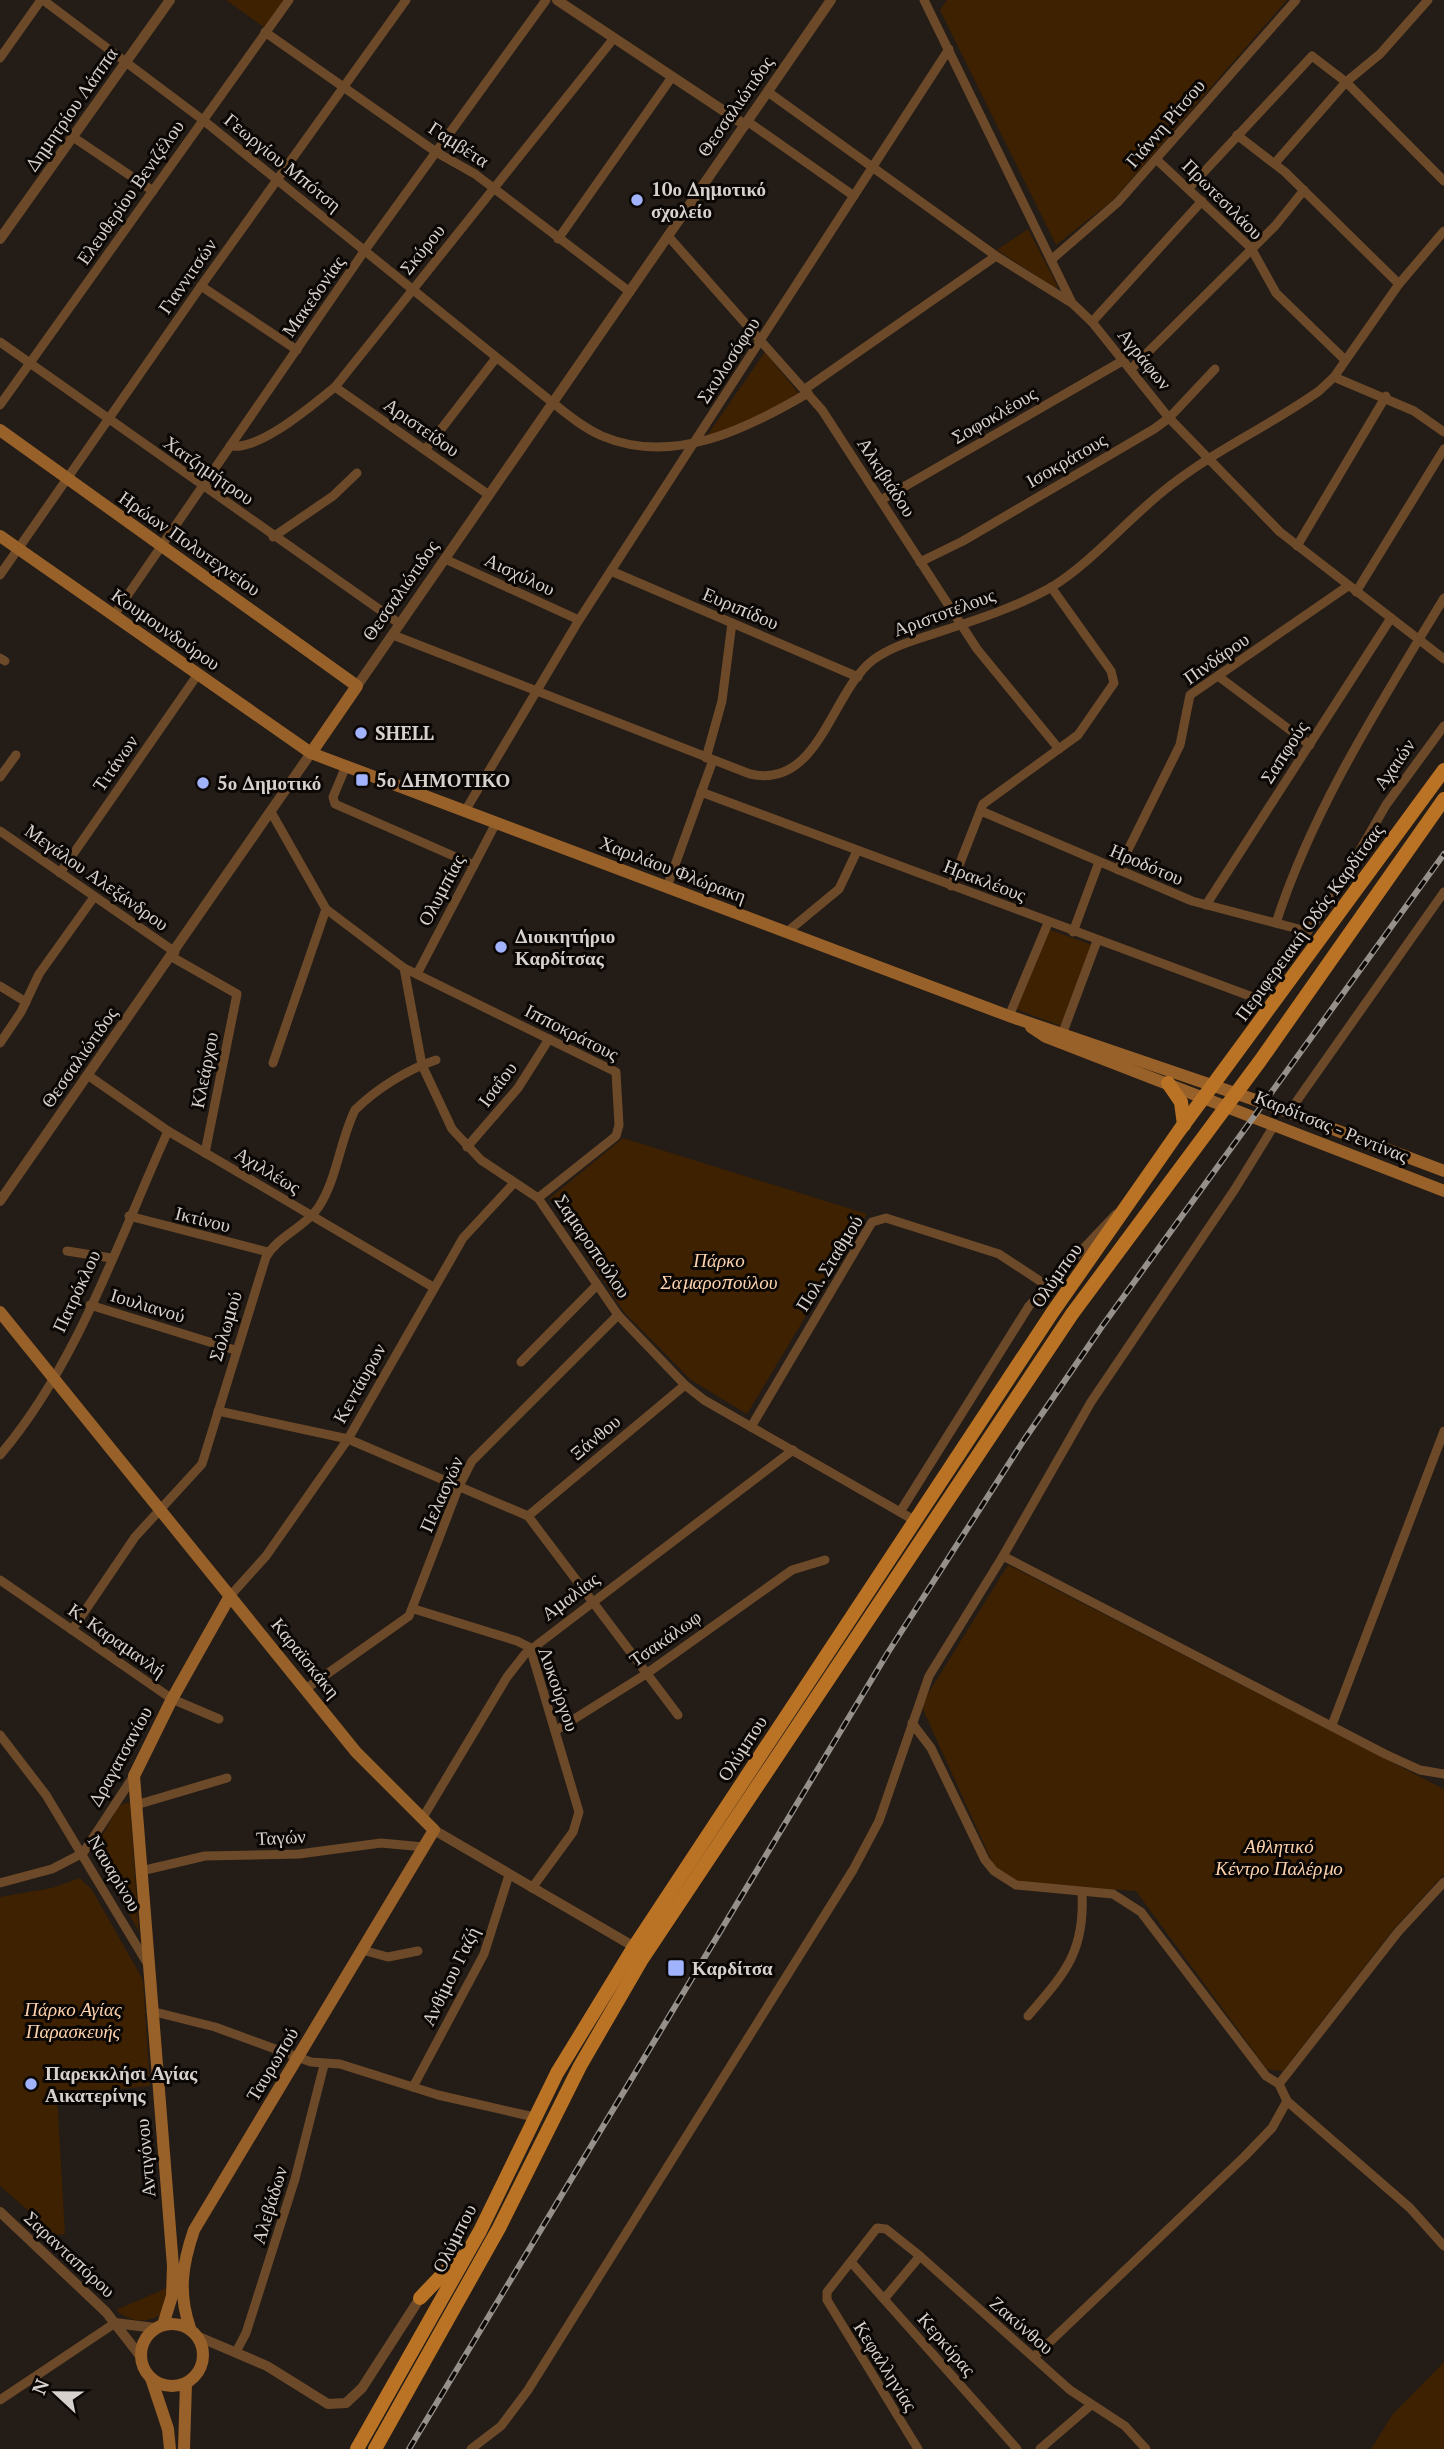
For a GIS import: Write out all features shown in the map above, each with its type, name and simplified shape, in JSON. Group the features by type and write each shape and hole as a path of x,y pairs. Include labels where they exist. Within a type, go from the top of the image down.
{"main road":[{"name":"Ηρώων Πολυτεχνείου","path":"0,430 357,686"},
{"name":"Κουμουνδούρου","path":"0,536 311,753"},
{"name":"Θεσσαλιώτιδος","path":"311,753 357,686"},
{"name":"Χαριλάου Φλώρακη","path":"311,753 1009,1016 1063,1032 1209,1091"},
{"name":"Περιφερειακή Οδός Καρδίτσας","path":"1209,1091 1444,770"},
{"name":"Περιφερειακή Οδός Καρδίτσας","path":"1232,1099 1444,799"},
{"name":"Χαριλάου Φλώρακη","path":"1022,1020 1046,1037 1168,1083 1209,1091"},
{"path":"1168,1083 1181,1102 1184,1125"},
{"name":"Καρδίτσας - Ρεντίνας","path":"1209,1091 1289,1112 1444,1171"},
{"name":"Ολύμπου","path":"375,2449 499,2228 640,1950 914,1520 1052,1313 1209,1091"},
{"name":"Καρδίτσας - Ρεντίνας","path":"1232,1099 1275,1125 1444,1191"},
{"name":"Ολύμπου","path":"358,2449 480,2231 534,2118 582,2030 640,1950 1072,1314 1232,1099"},
{"name":"Καραϊσκάκη","path":"0,1312 307,1688 356,1752 434,1830"},
{"name":"Δραγατσανίου","path":"134,1776 172,1699 230,1597"},
{"name":"Αντιγόνου","path":"134,1776 174,2275 172,2296 159,2326"},
{"name":"Ταυρωπού","path":"194,2333 181,2283 182,2267 194,2230 434,1830"},
{"path":"420,2298 453,2265 480,2231"},
{"path":"151,2378 168,2386 186,2383 198,2373 204,2359 194,2333 177,2323 159,2326 144,2341 141,2357 168,2429 170,2449"},
{"path":"184,2449 186,2383"}],"street":[{"path":"0,58 42,0"},
{"name":"Γεωργίου Μπότση","path":"42,0 203,120 553,403 599,435 628,445 658,447 696,442 751,426 807,391 996,256"},
{"name":"Δημητρίου Λάππα","path":"1,235 170,0"},
{"name":"Ελευθερίου Βενιζέλου","path":"0,405 289,0"},
{"name":"Γιαννιτσών","path":"0,575 201,286 406,0"},
{"name":"Μακεδονίας","path":"114,615 365,250 546,0"},
{"path":"557,0 854,196"},
{"name":"Θεσσαλιώτιδος","path":"357,686 830,0"},
{"name":"Αγράφων","path":"924,0 1072,303 1092,322 1169,418 1297,547 1444,659"},
{"path":"929,10 936,0"},
{"name":"Γιάννη Ρίτσου","path":"1051,260 1111,209 1296,0"},
{"path":"1275,163 1346,82 1380,54 1428,0"},
{"name":"Γαμβέτα","path":"265,32 436,152 493,188 630,292"},
{"name":"Σκύρου","path":"230,446 249,444 283,427 335,387 614,38"},
{"name":"Σκυλοσόφου","path":"465,811 579,620 949,49"},
{"path":"1189,188 1309,57 1314,56 1346,82 1444,181"},
{"path":"558,239 673,77"},
{"path":"768,92 996,256 1072,303"},
{"path":"1237,135 1275,163 1399,284"},
{"path":"73,137 153,191"},
{"name":"Πρωτεσιλάου","path":"1156,159 1251,248 1276,293 1345,360"},
{"path":"1131,369 1279,222 1304,190"},
{"path":"1092,322 1202,201"},
{"name":"Αριστοτέλους","path":"393,635 758,776 791,769 814,745 858,677 873,660 885,652 1006,608 1051,587 1169,486 1208,458 1304,401 1334,377 1399,284 1444,231"},
{"name":"Αλκιβιάδου","path":"668,236 807,391 881,500 960,625 1059,749"},
{"path":"201,286 297,350"},
{"name":"Χατζημήτρου","path":"0,342 202,487 400,624"},
{"path":"425,450 496,358"},
{"name":"Σοφοκλέους","path":"881,500 1124,360"},
{"name":"Ισοκράτους","path":"920,562 962,541 1169,418 1216,369"},
{"path":"1334,377 1386,396 1444,432"},
{"name":"Αριστείδου","path":"335,387 489,495"},
{"path":"1297,547 1386,396"},
{"path":"1356,592 1444,449"},
{"path":"273,537 332,496 357,473"},
{"name":"Αισχύλου","path":"445,559 579,620"},
{"name":"Ευριπίδου","path":"611,571 858,677"},
{"name":"Πινδάρου","path":"1118,870 1180,745 1188,699 1197,689 1348,586"},
{"path":"951,886 985,803 1083,729 1112,687 1114,676 1051,587"},
{"path":"1276,923 1302,853 1444,598"},
{"name":"Σαπφούς","path":"1206,905 1391,618"},
{"path":"667,887 701,792 723,692 732,623"},
{"name":"Τιτάνων","path":"60,873 198,674"},
{"path":"1218,676 1310,745"},
{"name":"Αχαιών","path":"1258,999 1340,886 1394,793 1444,726"},
{"name":"Θεσσαλιώτιδος","path":"0,1201 311,753"},
{"path":"0,777 16,755"},
{"path":"346,766 333,797 335,804 474,865"},
{"name":"Ηρακλέους","path":"701,792 1097,942 1258,999"},
{"path":"271,811 326,909 404,968"},
{"name":"Ηροδότου","path":"981,811 1206,905 1306,931"},
{"name":"Ολυμπίας","path":"417,974 496,822"},
{"name":"Μεγάλου Αλεξάνδρου","path":"0,831 173,954 237,995"},
{"path":"787,932 839,889 857,851"},
{"path":"1073,932 1099,862"},
{"path":"1289,1112 1444,891"},
{"path":"0,1043 26,1002 39,974 94,897"},
{"path":"1433,908 1444,912"},
{"path":"273,1063 326,909"},
{"path":"1009,1016 1048,923"},
{"path":"1063,1032 1097,942"},
{"name":"Ιπποκράτους","path":"404,968 616,1072 619,1129 616,1136 538,1198"},
{"name":"Σαμαροπούλου","path":"404,968 422,1065 448,1122 467,1147 538,1198 618,1315 685,1385 751,1427 914,1520"},
{"path":"0,986 26,1002"},
{"name":"Κλεάρχου","path":"205,1153 237,995"},
{"name":"Ισαΐου","path":"467,1147 518,1088 549,1039"},
{"path":"268,1252 311,1216 321,1203 355,1110 367,1099 422,1065 436,1060"},
{"name":"Αχιλλέως","path":"89,1076 168,1131 433,1287"},
{"path":"471,2449 500,2426 528,2390 853,1870 878,1821 929,1676 1003,1556 1091,1402 1275,1125"},
{"name":"Πατρόκλου","path":"0,1455 25,1426 54,1380 168,1131"},
{"name":"Κεντάυρων","path":"230,1597 267,1556 348,1439 433,1287 468,1231 514,1183"},
{"path":"900,1512 1029,1306 1102,1226 1132,1201"},
{"name":"Ικτίνου","path":"129,1216 268,1252"},
{"name":"Πολ. Σταθμού","path":"751,1427 872,1222 877,1219 886,1217 999,1254 1046,1285"},
{"path":"67,1251 111,1258"},
{"name":"Σολωμού","path":"72,1630 128,1546 202,1464 235,1350 268,1252"},
{"path":"521,1362 597,1284"},
{"name":"Ιουλιανού","path":"90,1305 235,1350"},
{"name":"Πελασγών","path":"307,1688 399,1625 414,1609 459,1486 472,1461 618,1315"},
{"name":"Ξάνθου","path":"528,1516 685,1385"},
{"path":"218,1410 348,1439 528,1516 594,1600 677,1715"},
{"path":"1332,1726 1444,1432"},
{"name":"Αμαλίας","path":"422,1819 507,1677 530,1649 793,1450"},
{"path":"1003,1556 1420,1770 1444,1774"},
{"name":"Τσακάλωφ","path":"555,1731 646,1674 792,1570 825,1560"},
{"name":"Κ. Καραμανλή","path":"0,1580 172,1699 219,1719"},
{"name":"Λυκούργου","path":"414,1609 510,1638 530,1649 578,1800 579,1816 573,1832 532,1888"},
{"path":"912,1723 931,1748 985,1860 994,1871 1016,1885 1113,1894 1141,1912 1266,2076 1279,2084 1287,2101 1410,2208 1444,2246"},
{"name":"Ναυαρίνου","path":"0,1735 30,1772 83,1853 148,1964"},
{"name":"Δραγατσανίου","path":"0,1883 52,1869 83,1853 134,1776"},
{"path":"136,1805 227,1778"},
{"name":"Καραϊσκάκη","path":"434,1830 640,1950"},
{"name":"Ταγών","path":"141,1871 205,1856 299,1854 381,1843 424,1847"},
{"name":"Ανθίμου Γαζή","path":"413,2087 484,1954 509,1875"},
{"path":"1279,2084 1391,1940 1444,1882"},
{"path":"1028,2016 1073,1961 1082,1930 1082,1893"},
{"path":"362,1950 388,1957 418,1951"},
{"path":"151,2011 215,2027 298,2058 324,2065 340,2064 413,2087 534,2118"},
{"name":"Αλεβάδων","path":"236,2352 246,2333 295,2179 324,2065"},
{"path":"1034,2357 1259,2142 1274,2126 1287,2101"},
{"name":"Σαρανταπόρου","path":"0,2212 106,2312 141,2357"},
{"name":"Ζακύνθου","path":"851,2262 877,2228 886,2229 1091,2405 1125,2426 1146,2449"},
{"path":"884,2299 920,2256"},
{"name":"Κερκύρας","path":"851,2262 1017,2449"},
{"name":"Κεφαλληνίας","path":"851,2262 827,2292 827,2300 918,2449"},
{"path":"194,2333 267,2366 318,2400 328,2404 346,2403 362,2388 420,2298"},
{"path":"0,2400 115,2323"},
{"name":"Σαρανταπόρου","path":"115,2323 159,2326"},
{"path":"1040,2449 1091,2405"}],"green space":[{"path":"226,0 286,0 265,28"},
{"path":"947,0 1287,0 1114,199 1056,245 940,10"},
{"path":"1028,229 1057,285 1057,289 997,250"},
{"path":"765,352 799,394 752,420 706,437"},
{"path":"1048,929 1092,945 1061,1026 1016,1009"},
{"name":"Πάρκο Σαμαροπούλου","path":"623,1138 867,1214 747,1414 691,1380 623,1311 550,1198"},
{"name":"Αθλητικό Κέντρο Παλέρμο","path":"1008,1565 1444,1789 1444,1874 1392,1931 1283,2071 1267,2069 1136,1891 1023,1883 1004,1876 993,1864 921,1705"},
{"path":"129,1802 139,1932 94,1850 119,1806"},
{"name":"Πάρκο Αγίας Παρασκευής","path":"80,1878 92,1890 143,1980 150,2086 57,2095 65,2234 56,2235 0,2186 0,1897 52,1888"},
{"path":"169,2287 162,2314 156,2317 138,2320 116,2310"},
{"path":"1444,2362 1444,2449 1371,2449 1393,2414"}],"railway":[{"path":"409,2449 887,1654 1024,1440 1103,1325 1444,854"}],"place":[{"name":"10ο Δημοτικό σχολείο","path":"637,200"},
{"name":"SHELL","path":"361,733"},
{"name":"5ο ΔΗΜΟΤΙΚΟ","path":"362,780"},
{"name":"5ο Δημοτικό","path":"203,783"},
{"name":"Διοικητήριο Καρδίτσας","path":"501,947"},
{"name":"Καρδίτσα","path":"676,1968"},
{"name":"Παρεκκλήσι Αγίας Αικατερίνης","path":"31,2084"}]}
